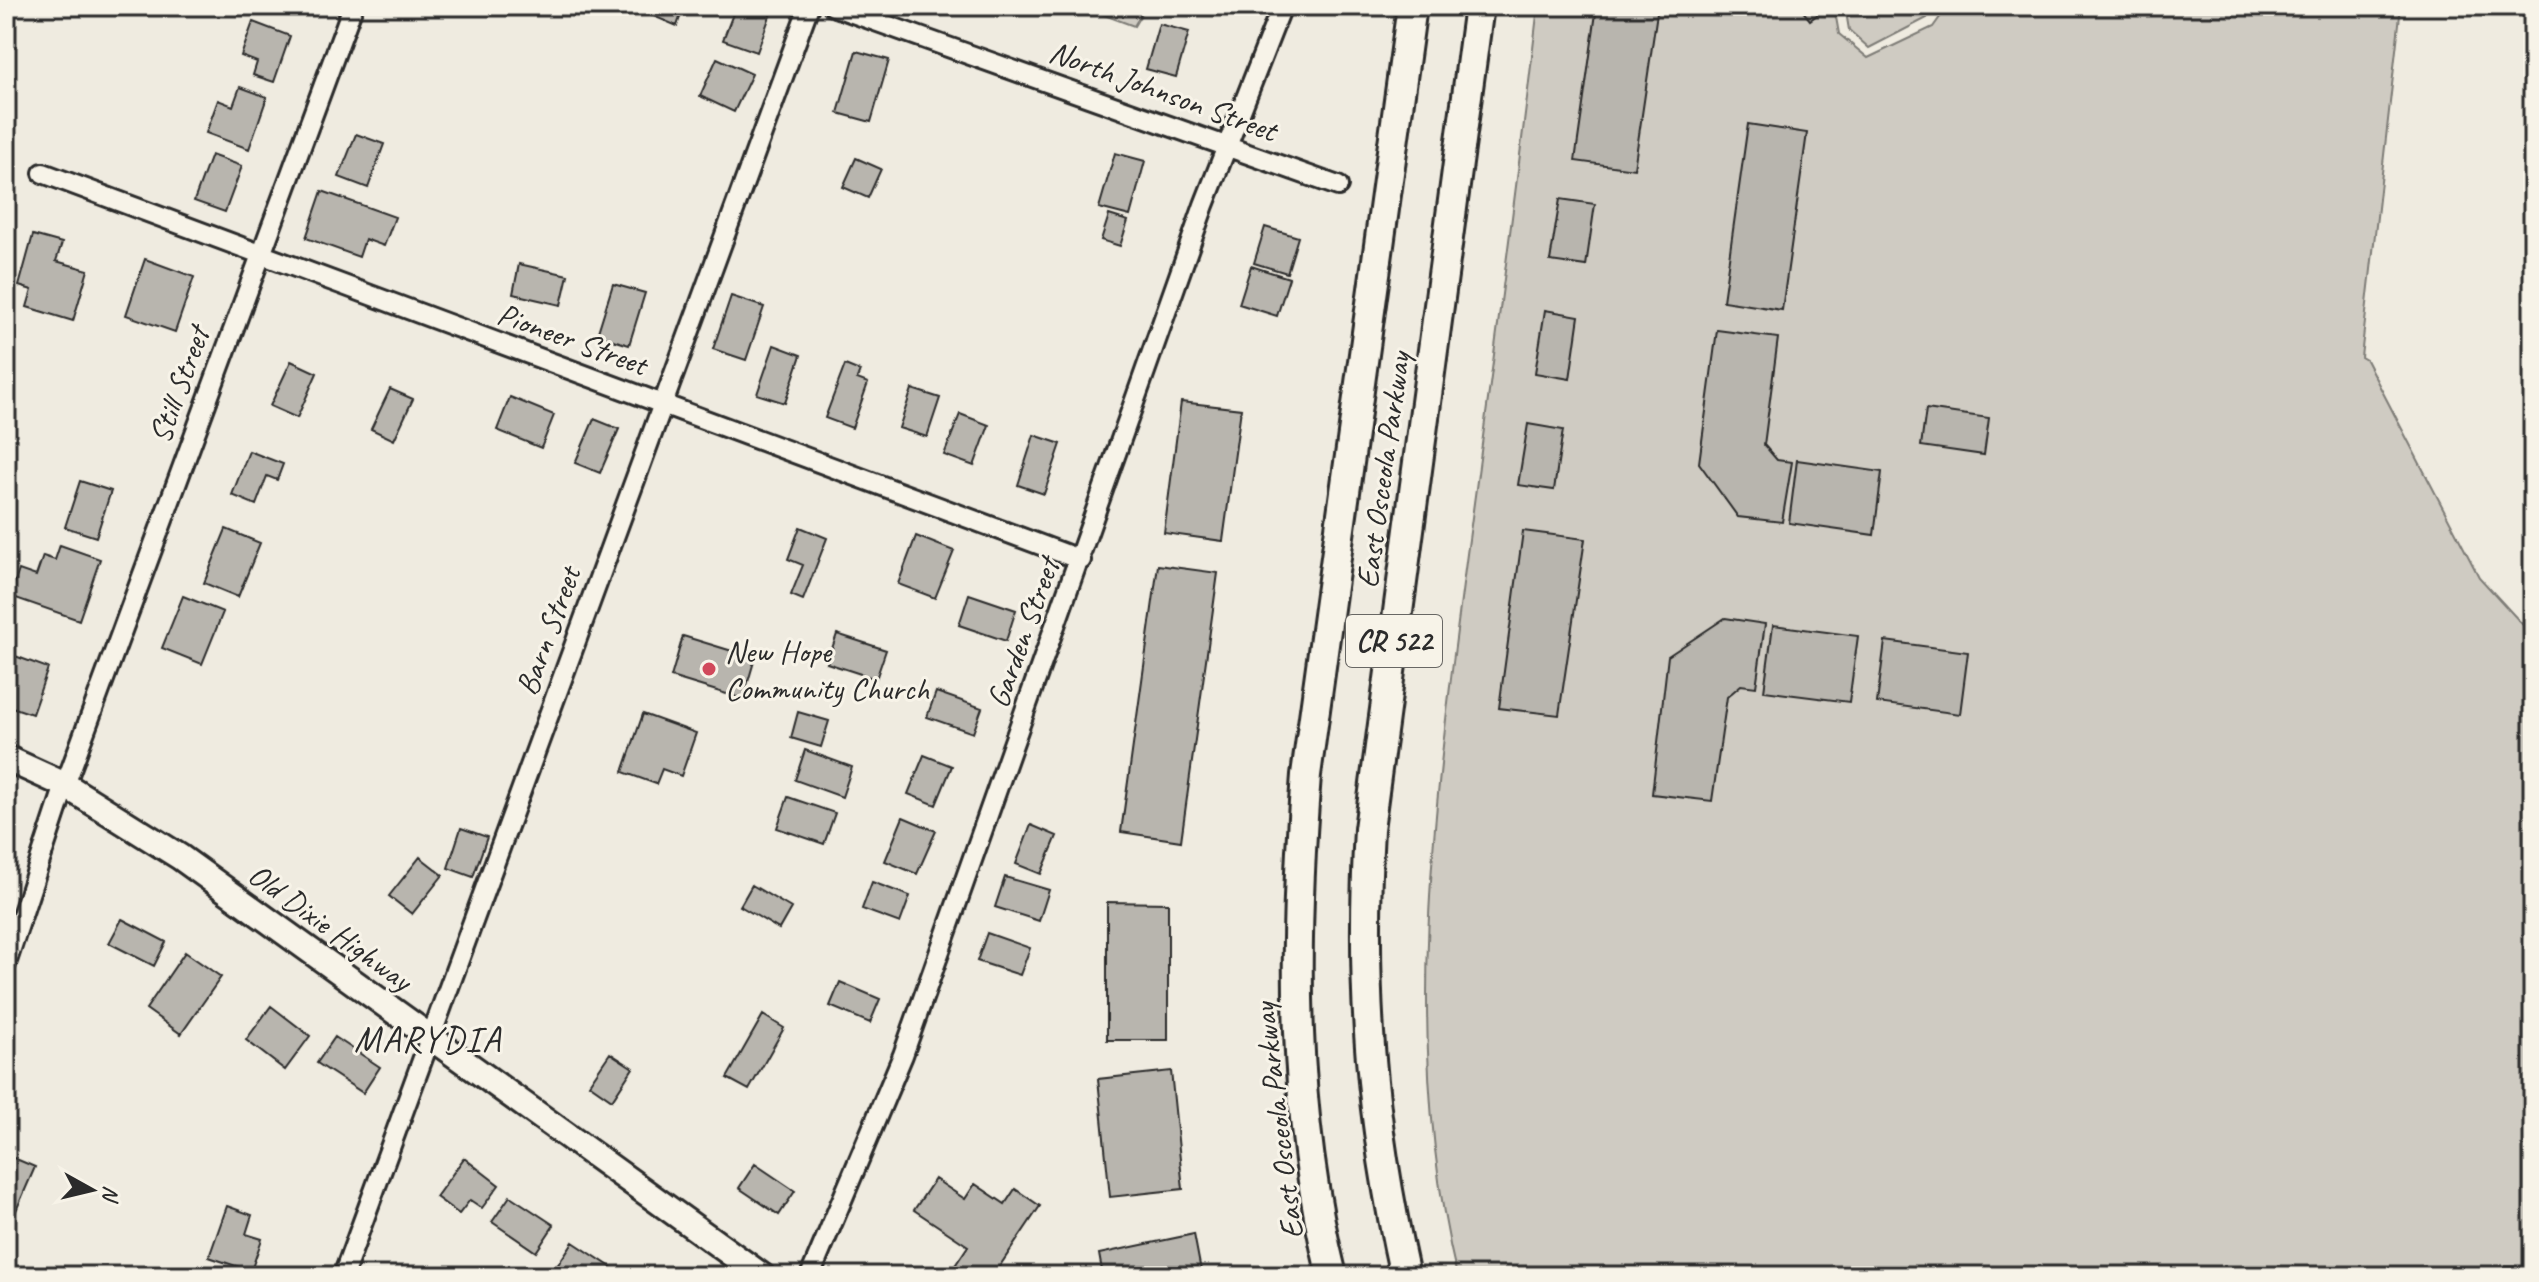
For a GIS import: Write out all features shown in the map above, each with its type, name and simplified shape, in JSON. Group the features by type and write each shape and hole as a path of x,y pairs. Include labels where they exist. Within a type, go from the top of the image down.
{"main road":[{"name":"East Osceola Parkway","path":"1332,1276 1305,1115 1296,970 1298,882 1306,775 1412,6"},
{"name":"East Osceola Parkway","path":"1405,1276 1374,1112 1366,1018 1364,925 1369,829 1479,6"}],"street":[{"name":"Still Street","path":"6,964 65,785 353,6"},
{"name":"Barn Street","path":"343,1276 809,6"},
{"name":"North Johnson Street","path":"833,6 1338,186"},
{"name":"Garden Street","path":"810,1276 903,1055 1081,560 1204,205 1282,6"},
{"name":"Pioneer Street","path":"43,173 1081,560"},
{"name":"Old Dixie Highway","path":"6,758 65,785 180,857 428,1039 762,1276"}],"shaded area":[{"path":"1080,6 1146,6 1134,26"},
{"path":"1538,6 1834,6 1839,34 1868,58 1933,27 1948,6 2401,6 2361,357 2366,360 2479,577 2533,636 2533,1276 1457,1276 1440,1187 1430,1097 1427,1007 1429,916 1444,734"},
{"path":"1845,6 1935,6 1927,18 1869,48 1849,30"}],"building":[{"path":"641,6 684,6 677,26 639,10"},
{"path":"736,6 754,6 771,13 757,52 723,40"},
{"path":"1597,6 1658,6 1634,169 1575,161"},
{"path":"1799,6 1829,6 1810,20"},
{"path":"253,22 290,36 274,82 253,75 257,62 241,56"},
{"path":"1159,24 1189,32 1176,77 1146,69"},
{"path":"856,51 889,60 871,122 838,113"},
{"path":"717,58 752,74 734,112 700,96"},
{"path":"240,87 267,97 249,149 206,133 218,100 233,106"},
{"path":"1748,124 1807,133 1782,310 1723,301"},
{"path":"356,134 384,144 368,188 339,177"},
{"path":"1115,153 1145,161 1130,216 1099,208"},
{"path":"211,155 242,166 225,212 194,201"},
{"path":"856,158 881,169 868,198 843,187"},
{"path":"322,191 395,217 384,246 365,239 359,257 306,238"},
{"path":"1560,199 1595,204 1586,266 1550,261"},
{"path":"1109,215 1128,221 1120,246 1101,240"},
{"path":"1265,227 1298,237 1287,273 1254,263"},
{"path":"33,235 62,243 56,261 88,270 73,321 27,307 32,290 19,286"},
{"path":"145,259 194,277 175,332 126,315"},
{"path":"519,264 568,275 561,305 513,294"},
{"path":"1251,266 1289,278 1277,316 1239,304"},
{"path":"613,284 645,293 629,345 597,335"},
{"path":"731,296 764,307 746,360 713,349"},
{"path":"1545,310 1579,316 1570,379 1535,373"},
{"path":"1717,330 1778,338 1764,445 1777,460 1792,462 1782,522 1738,517 1699,463"},
{"path":"774,345 801,355 785,403 757,394"},
{"path":"291,361 317,373 297,418 270,406"},
{"path":"845,365 860,371 857,379 868,383 852,428 825,418"},
{"path":"390,389 413,399 394,440 371,429"},
{"path":"912,389 940,398 927,437 899,428"},
{"path":"510,397 554,415 541,448 497,430"},
{"path":"1181,402 1241,409 1223,541 1164,533"},
{"path":"1926,409 1989,418 1984,455 1921,446"},
{"path":"960,414 989,425 974,466 944,455"},
{"path":"594,419 619,429 600,473 575,463"},
{"path":"1528,424 1563,430 1554,490 1518,485"},
{"path":"1034,435 1061,444 1044,494 1018,485"},
{"path":"249,451 283,464 277,480 267,476 256,505 232,495"},
{"path":"1797,460 1882,472 1874,535 1789,523"},
{"path":"80,481 111,491 96,537 65,527"},
{"path":"800,527 827,538 803,600 791,595 803,565 788,559"},
{"path":"226,529 260,543 238,597 204,583"},
{"path":"1523,531 1585,539 1559,715 1499,708"},
{"path":"916,536 954,551 935,598 898,584"},
{"path":"60,545 100,559 79,620 10,596 19,570 36,576 43,556 55,560"},
{"path":"1158,565 1218,573 1181,841 1121,832"},
{"path":"969,594 1016,610 1006,641 959,625"},
{"path":"183,596 223,612 202,664 162,648"},
{"path":"1725,618 1765,624 1756,687 1741,685 1727,697 1712,801 1652,794 1668,656"},
{"path":"1773,625 1858,636 1849,702 1764,691"},
{"path":"837,634 886,650 876,679 827,663"},
{"path":"683,636 755,658 743,699 671,677"},
{"path":"1885,641 1968,652 1960,714 1877,703"},
{"path":"15,656 48,668 32,714 6,705 6,682"},
{"path":"936,692 982,708 973,733 927,717"},
{"path":"798,712 829,721 821,747 791,738"},
{"path":"643,714 696,733 681,776 662,769 656,784 623,772"},
{"path":"805,750 852,767 842,797 795,780"},
{"path":"924,755 952,766 936,805 908,794"},
{"path":"788,797 835,813 824,844 777,828"},
{"path":"903,817 936,831 917,874 885,861"},
{"path":"1031,825 1057,836 1041,874 1016,864"},
{"path":"461,828 487,837 473,877 448,868"},
{"path":"420,857 443,875 412,914 389,896"},
{"path":"1005,877 1049,890 1039,921 995,907"},
{"path":"872,882 910,896 900,923 862,909"},
{"path":"752,885 791,908 779,929 740,906"},
{"path":"1107,902 1168,903 1168,1040 1107,1040"},
{"path":"122,919 166,942 154,966 109,943"},
{"path":"987,933 1030,948 1020,975 977,961"},
{"path":"185,952 221,977 181,1034 146,1009"},
{"path":"840,982 880,999 870,1023 830,1006"},
{"path":"271,1006 310,1036 285,1070 246,1040"},
{"path":"763,1015 784,1028 749,1090 727,1078"},
{"path":"335,1037 380,1067 363,1093 317,1063"},
{"path":"610,1053 633,1068 612,1100 589,1084"},
{"path":"1171,1071 1183,1189 1110,1197 1098,1079"},
{"path":"9,1156 35,1167 8,1229 6,1163"},
{"path":"464,1158 499,1185 482,1208 470,1200 459,1214 436,1197"},
{"path":"755,1164 795,1191 779,1215 739,1188"},
{"path":"935,1179 965,1199 975,1184 1005,1204 1015,1189 1040,1206 993,1276 948,1276 968,1246 914,1210"},
{"path":"510,1196 554,1225 536,1252 492,1222"},
{"path":"227,1206 252,1215 246,1234 262,1239 251,1271 209,1257"},
{"path":"1194,1234 1202,1276 1103,1276 1099,1254"},
{"path":"573,1242 617,1271 613,1276 565,1276 555,1269"}],"place":[{"name":"New Hope Community Church","path":"709,669"}],"district":[{"name":"MARYDIA","path":"428,1039"}]}
